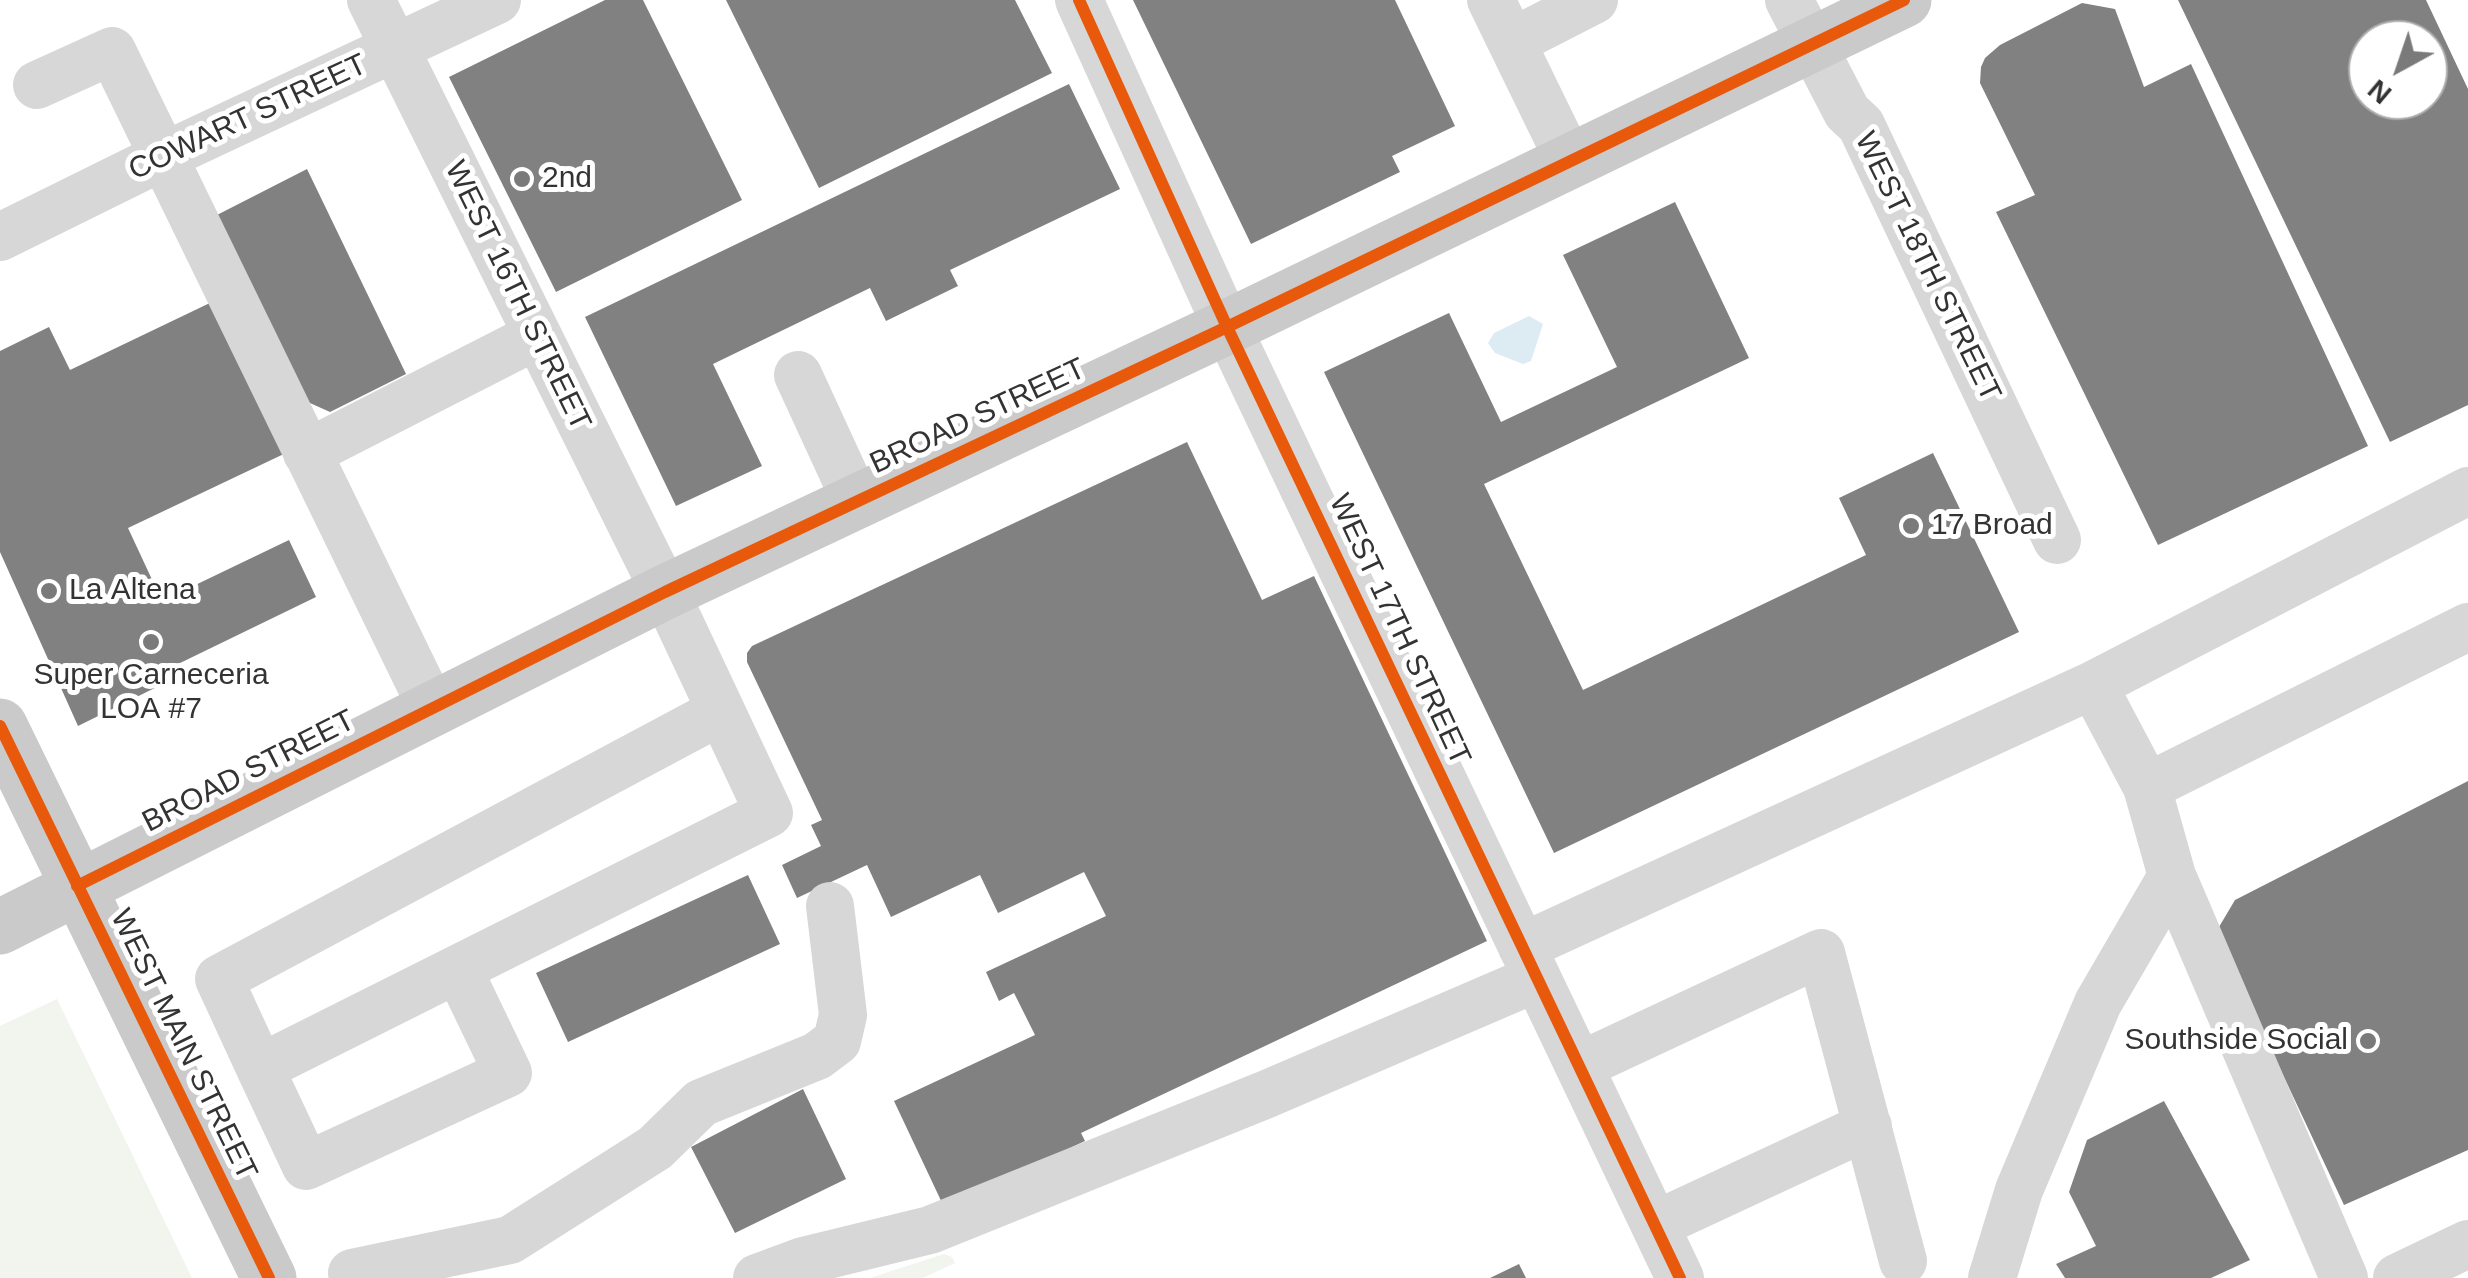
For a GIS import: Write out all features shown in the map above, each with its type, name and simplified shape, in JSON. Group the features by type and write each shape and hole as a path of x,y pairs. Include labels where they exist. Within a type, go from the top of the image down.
{"main road":[{"name":"BROAD STREET","path":"0,927 665,592 1570,162 1801,22 1904,0"},
{"name":"WEST MAIN STREET","path":"0,726 269,1278"}],"street":[{"name":"WEST 16TH STREET","path":"371,0 665,592 769,813 458,968"},
{"name":"COWART STREET","path":"0,237 497,0"},
{"name":"WEST 17TH STREET","path":"1078,0 1227,328 1680,1278"},
{"path":"1491,0 1570,162"},
{"path":"1512,42 1594,0"},
{"name":"WEST 18TH STREET","path":"1801,22 1847,112 1861,125 2057,540"},
{"path":"37,85 112,51 432,708"},
{"path":"307,453 536,336"},
{"path":"798,376 856,501"},
{"path":"757,1278 804,1260 930,1230 1268,1094 2093,685 2468,491"},
{"path":"2147,787 2468,627"},
{"path":"2093,685 2147,787 2172,876 2344,1278"},
{"path":"260,1068 458,968 508,1073 306,1166 260,1068 219,979 721,711"},
{"path":"1992,1278 2018,1190 2098,1003 2172,876"},
{"path":"350,1276 510,1240 655,1148 701,1103 818,1056 836,1041 844,1015 830,906"},
{"path":"1579,1066 1821,953 1904,1261"},
{"path":"1655,1225 1868,1126"},
{"path":"2397,1278 2468,1244"}],"shaded area":[{"path":"1529,316 1543,324 1531,361 1523,364 1495,353 1488,343 1494,333"},
{"path":"57,999 192,1278 0,1278 0,1026"},
{"path":"944,1254 955,1263 923,1278 870,1278"}],"building":[{"path":"605,0 643,0 742,200 556,292 449,77"},
{"path":"726,0 1015,0 1052,73 819,188"},
{"path":"1133,0 1395,0 1455,126 1392,156 1400,172 1251,244"},
{"path":"2178,0 2426,0 2435,20 2348,20 2348,120 2448,120 2448,47 2468,89 2468,405 2390,442"},
{"path":"2082,3 2115,9 2144,87 2191,64 2368,446 2158,545 1996,212 2035,195 1980,83 1981,67 2000,45"},
{"path":"1069,84 1120,189 950,270 958,286 886,321 870,288 713,364 762,466 676,506 585,317"},
{"path":"307,169 406,374 330,412 301,399 215,216"},
{"name":"17 Broad","path":"1675,202 1749,358 1484,484 1583,690 1866,555 1839,498 1933,453 2019,632 1554,853 1324,372 1449,313 1501,422 1617,367 1563,255"},
{"path":"214,301 288,452 128,528 162,601 289,540 316,597 176,665 181,675 78,726 0,552 0,351 49,327 70,370"},
{"path":"1187,442 1262,600 1314,576 1487,941 1081,1133 1085,1141 944,1207 894,1101 1035,1035 1014,993 999,1001 986,972 1106,916 1084,872 998,913 980,875 891,917 867,865 797,898 782,865 821,846 811,825 822,820 747,662 747,653 752,646"},
{"name":"Southside Social","path":"2468,781 2468,1150 2344,1205 2216,932 2235,900"},
{"path":"748,875 780,944 568,1042 536,973"},
{"path":"803,1089 846,1179 735,1233 691,1147"},
{"path":"2164,1101 2250,1260 2211,1278 2065,1278 2056,1264 2096,1246 2069,1192 2087,1140"},
{"path":"1519,1264 1526,1278 1490,1278"}],"cycle path":[{"path":"1079,0 1227,327 1680,1278"},
{"path":"77,886 665,592 1227,327 1904,0"},
{"path":"0,726 269,1278"}],"place":[{"name":"2nd","path":"522,179"},
{"name":"17 Broad","path":"1911,526"},
{"name":"La Altena","path":"49,591"},
{"name":"Super Carneceria LOA #7","path":"151,642"},
{"name":"Southside Social","path":"2368,1041"}]}
